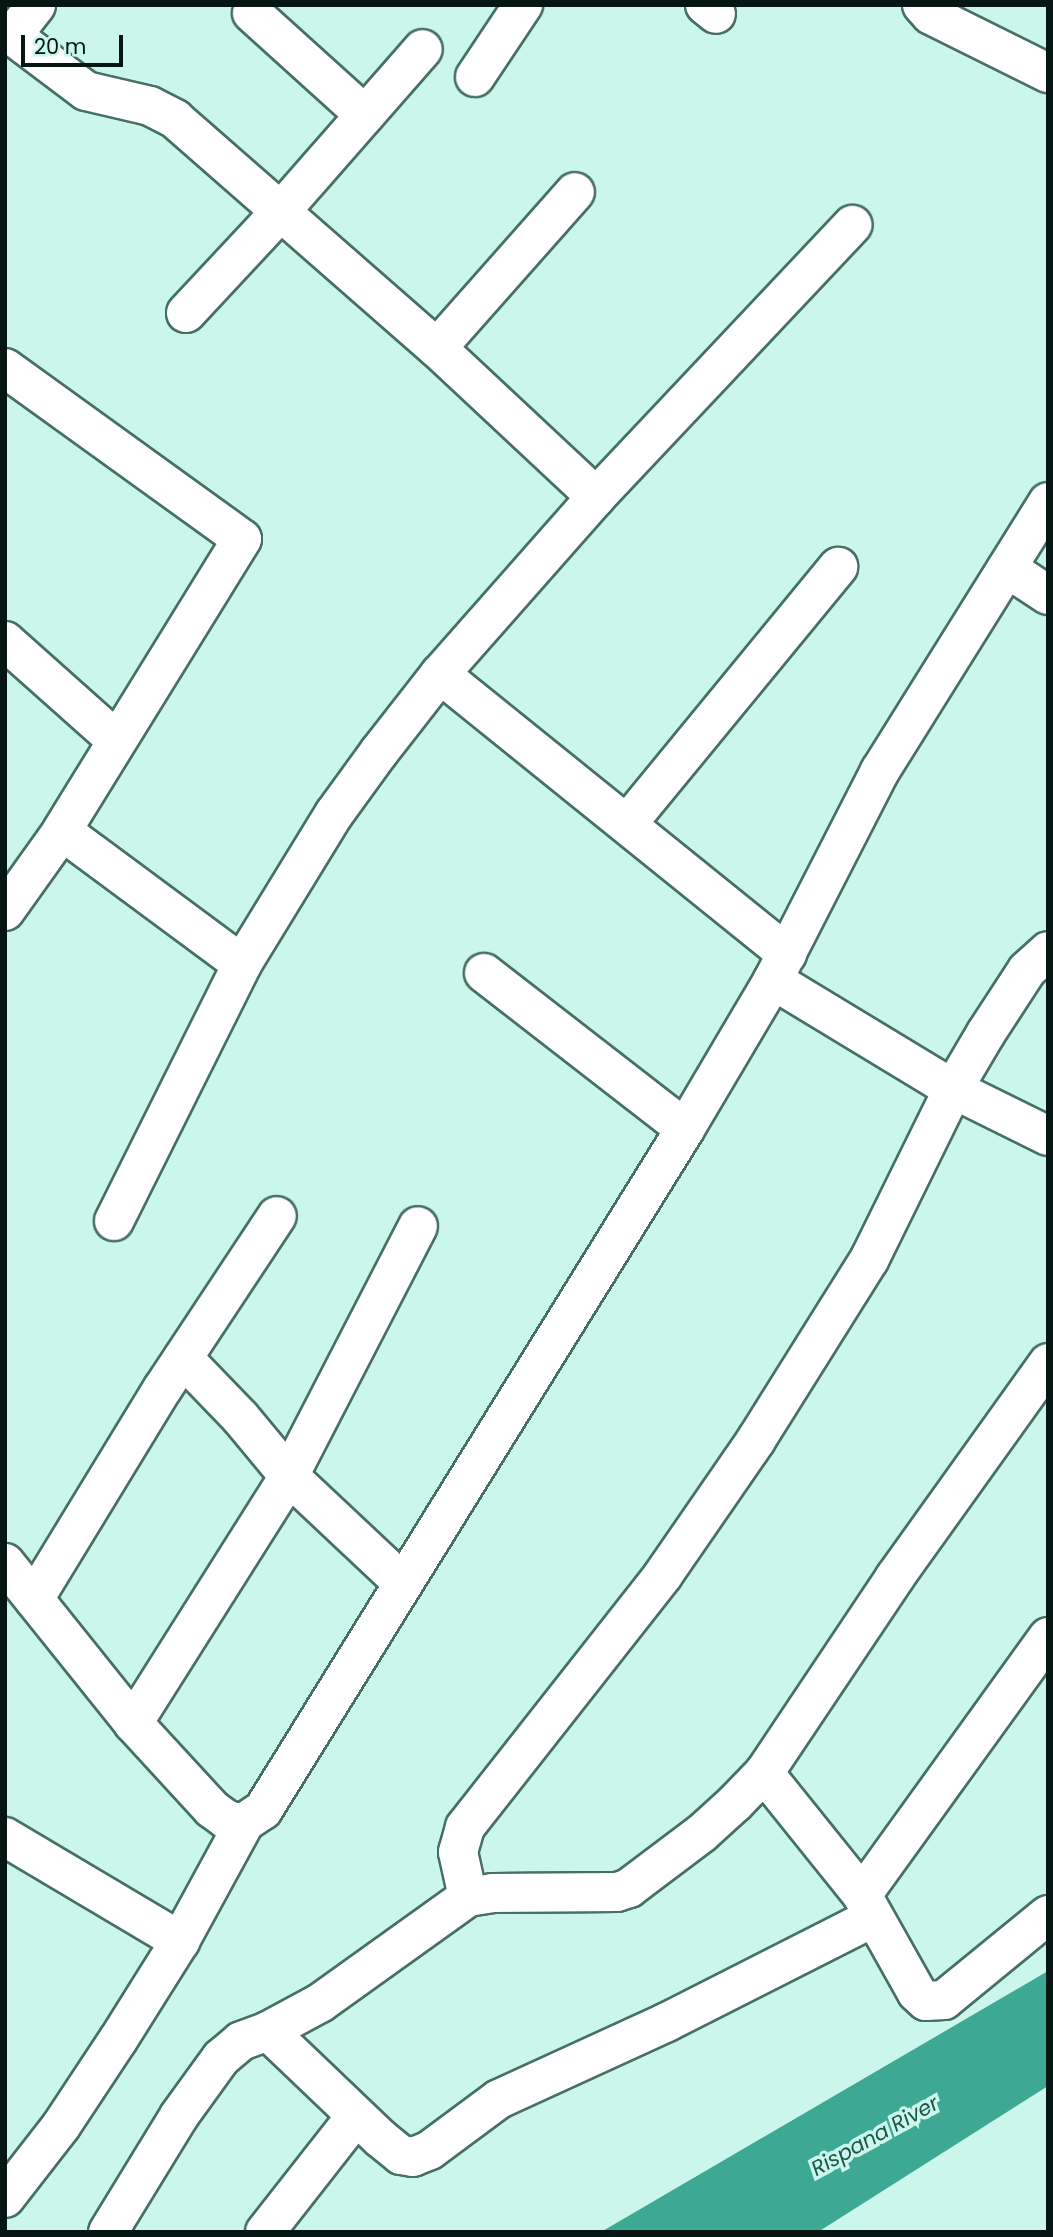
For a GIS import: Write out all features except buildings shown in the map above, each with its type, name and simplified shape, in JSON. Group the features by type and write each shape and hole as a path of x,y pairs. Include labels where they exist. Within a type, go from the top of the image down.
{"street":[{"path":"36,5 9,33 86,91 136,101 164,111 437,348 596,497"},
{"path":"475,77 523,5"},
{"path":"922,5 932,15 1048,73"},
{"path":"252,13 365,115"},
{"path":"186,313 281,211 423,49"},
{"path":"437,348 575,192"},
{"path":"114,1221 242,964 334,814 440,674 596,497 852,225"},
{"path":"5,368 242,539 62,831 5,911"},
{"path":"5,2197 61,2126 180,1941 245,1822 263,1810 685,1129 780,967 880,771 1048,502"},
{"path":"627,824 838,567"},
{"path":"1007,568 1048,595"},
{"path":"5,641 116,740"},
{"path":"440,674 627,824 780,967 953,1089 1048,1136"},
{"path":"62,831 242,964"},
{"path":"468,1897 458,1852 466,1828 663,1575 756,1440 869,1260 953,1089 1012,990 1035,960 1048,951"},
{"path":"484,973 685,1129"},
{"path":"34,1599 183,1358 277,1216"},
{"path":"133,1723 289,1476 418,1226"},
{"path":"183,1358 240,1418 289,1476 403,1583"},
{"path":"108,2232 166,2136 221,2058 241,2041 268,2031 320,2003 468,1897 492,1894 603,1894 629,1888 702,1833 764,1773 895,1577 1048,1363"},
{"path":"5,1563 133,1723 212,1809 227,1820 245,1822"},
{"path":"268,2031 356,2116 401,2155 419,2155 499,2099 667,2022 868,1906 1048,1637"},
{"path":"764,1773 868,1906 917,1993 926,2001 934,2003 944,2000 1048,1915"},
{"path":"5,1837 180,1941"},
{"path":"265,2232 356,2116"}],"water":[{"name":"Rispana River","path":"1048,1971 1048,2086 818,2232 601,2232"}]}
